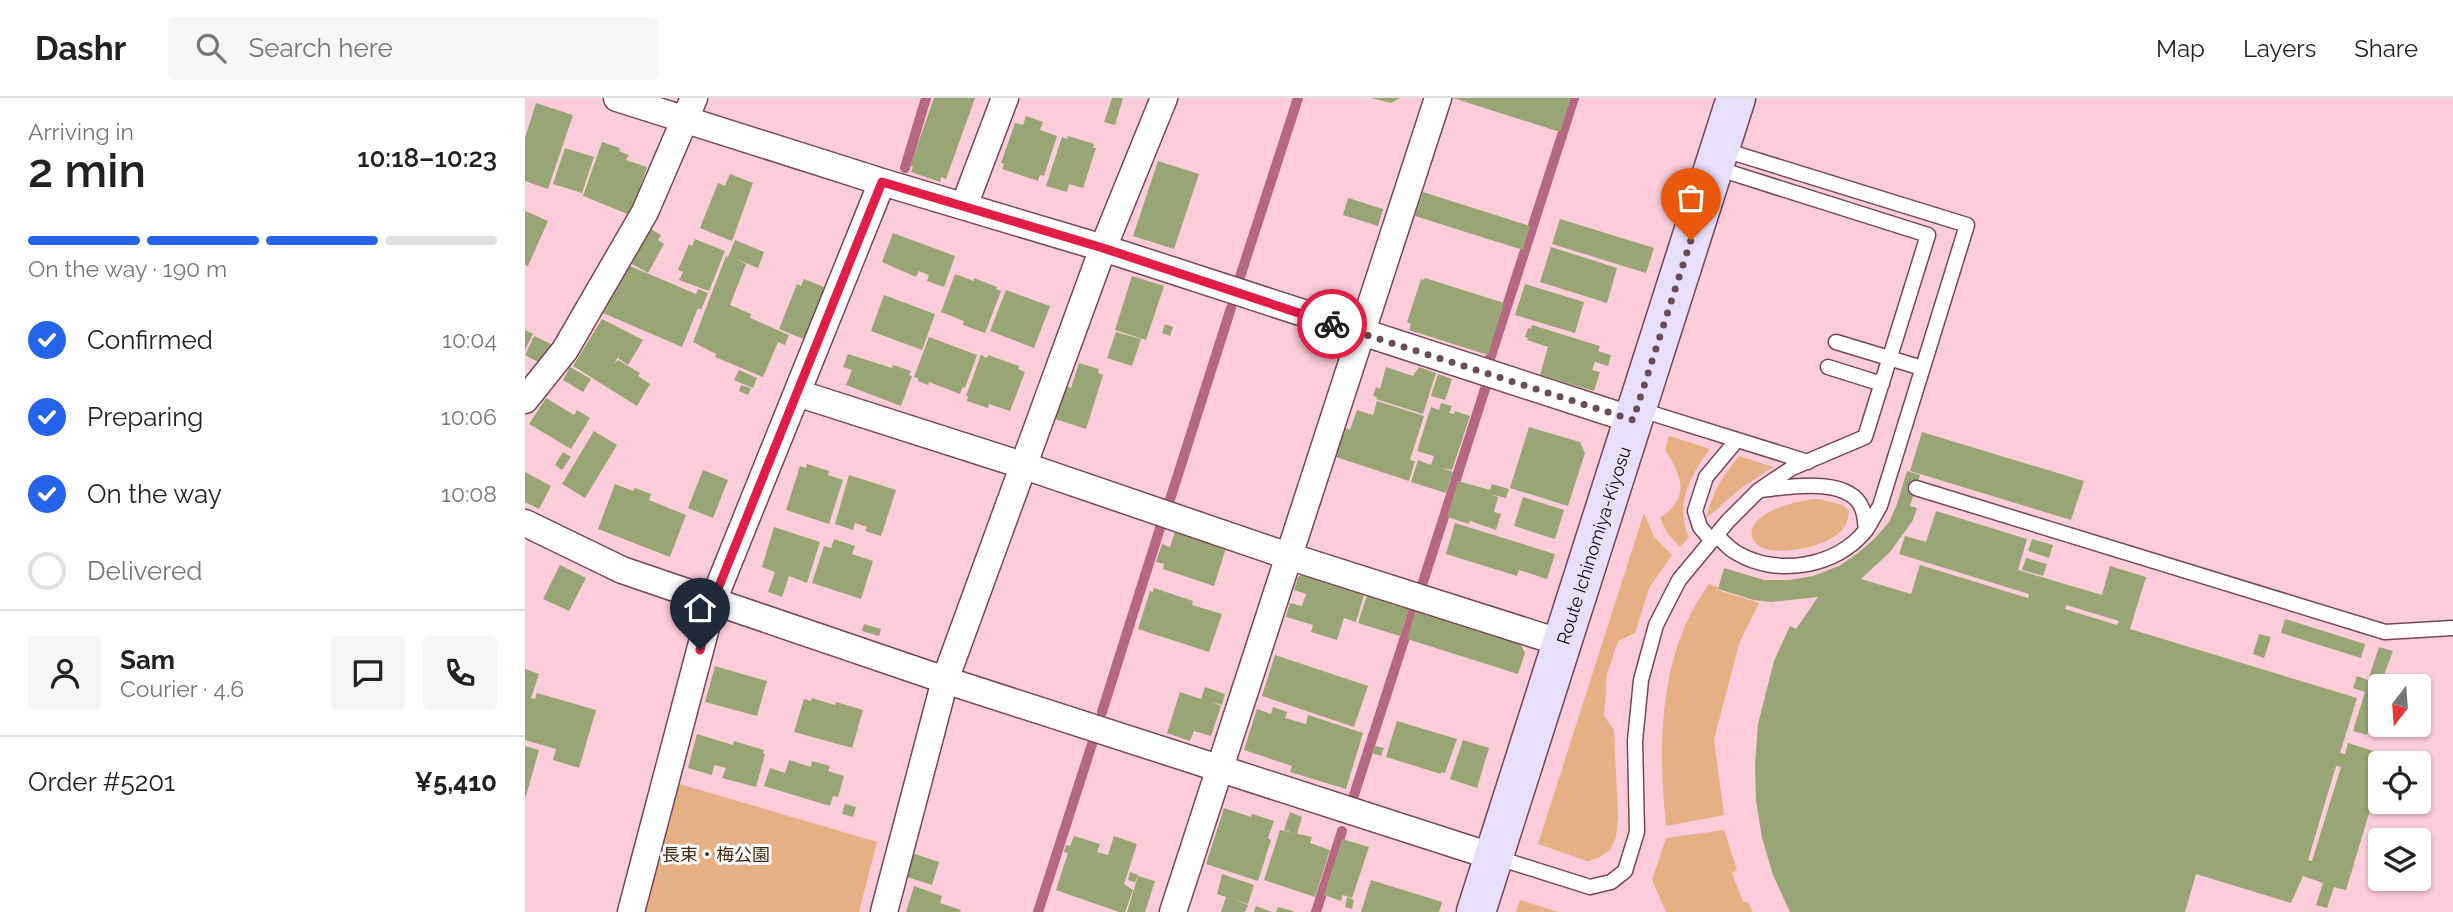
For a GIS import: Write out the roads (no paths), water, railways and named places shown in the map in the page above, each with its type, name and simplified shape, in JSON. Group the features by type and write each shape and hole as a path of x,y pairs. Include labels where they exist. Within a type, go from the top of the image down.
{"main road":[{"name":"Route Ichinomiya-Kiyosu","path":"1476,912 1734,99"}],"street":[{"path":"617,98 689,109 882,182 1103,248 1361,333 1635,414"},
{"path":"964,206 1005,98"},
{"path":"884,912 945,680 1103,248 1164,98"},
{"path":"1173,912 1437,98"},
{"path":"525,400 565,351 645,212 689,109"},
{"path":"631,912 713,601 882,182"},
{"path":"797,393 1023,465 1288,556 1562,643"},
{"path":"525,523 622,570 945,680 1494,857"}],"lane":[{"path":"1494,857 1590,887 1611,882 1625,871 1637,832 1635,741 1641,680 1656,625 1679,580 1759,490 1792,468 1865,437 1882,384 1928,234 1717,158"},
{"path":"1717,158 1967,225 1880,506 1866,530 1846,548 1819,561 1790,568 1759,563 1736,553 1714,538 1700,527 1695,510 1706,477 1737,440"},
{"path":"1836,342 1922,369"},
{"path":"1828,367 1882,384"},
{"path":"1635,414 1737,440 1808,462"},
{"path":"1888,480 2385,632 2453,628"},
{"path":"1759,490 1819,486 1844,492 1852,495 1862,508 1866,530"}],"waterway":[{"path":"905,168 926,98"},
{"path":"1240,277 1298,98"},
{"path":"1490,359 1574,98"},
{"path":"1168,506 1231,308"},
{"path":"1423,582 1485,389"},
{"path":"1102,712 1161,525"},
{"path":"1354,795 1415,606"},
{"path":"1038,912 1092,744"},
{"path":"1316,912 1342,831"}],"park label":[{"name":"長束・梅公園","path":"716,854"}]}
